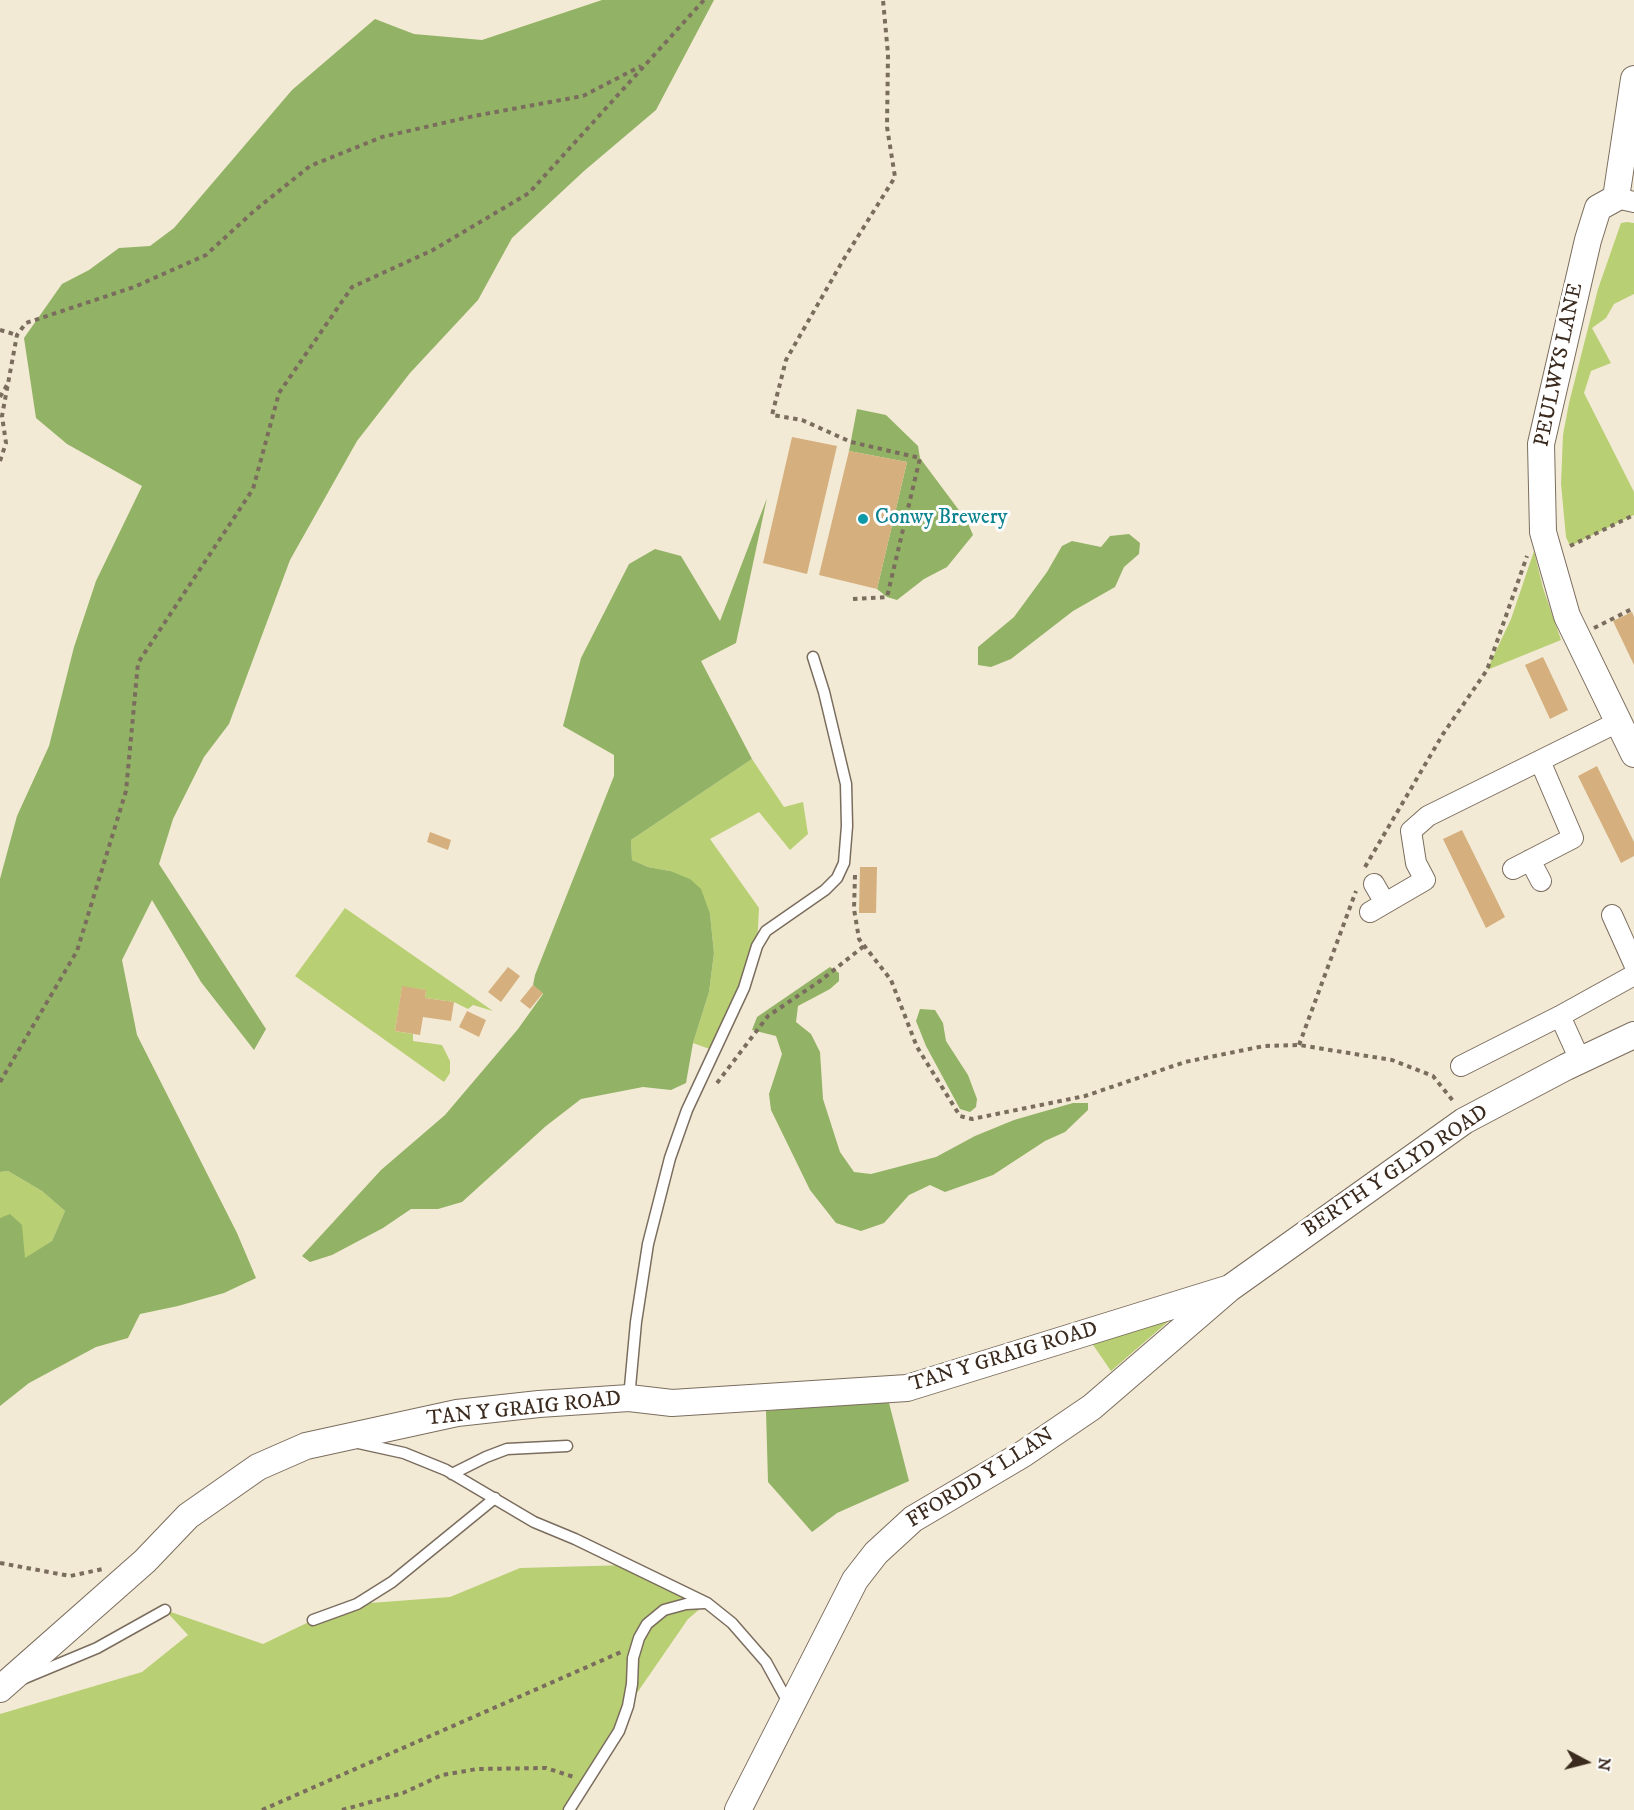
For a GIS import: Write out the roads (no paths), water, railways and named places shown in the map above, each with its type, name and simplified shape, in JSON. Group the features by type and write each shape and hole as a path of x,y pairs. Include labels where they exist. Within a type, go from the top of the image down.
{"street":[{"name":"PEULWYS LANE","path":"1634,79 1625,200 1598,208 1588,240 1541,444 1543,532 1539,553 1634,754"},
{"path":"1364,883 1378,907 1425,880 1416,863 1411,831 1428,816 1618,722"},
{"path":"1540,761 1573,838 1522,865 1541,881"},
{"path":"1612,915 1634,964"},
{"path":"1461,1066 1560,1016 1634,975"},
{"path":"1560,1016 1580,1060"},
{"name":"BERTH Y GLYD ROAD","path":"1230,1288 1468,1119 1580,1060 1634,1035"},
{"name":"TAN Y GRAIG ROAD","path":"4,1683 145,1560 188,1516 258,1467 306,1446 457,1413 539,1404 629,1398 672,1403 907,1389 1230,1288"},
{"name":"FFORDD Y LLAN","path":"738,1810 855,1580 876,1552 913,1519 1023,1454 1092,1407 1230,1288"}],"lane":[{"path":"629,1398 636,1322 648,1244 669,1158 687,1110 744,988 757,946 766,931 825,890 837,878 844,863 847,826 846,784 824,692 813,657"},
{"path":"338,1439 404,1454 452,1474 534,1522 575,1539 707,1604 732,1623 766,1662 790,1707"},
{"path":"452,1474 507,1449 567,1446"},
{"path":"313,1620 357,1604 392,1582 495,1498"},
{"path":"569,1810 619,1731 628,1706 633,1658 647,1624 664,1610 686,1604 707,1604"},
{"path":"4,1683 97,1648 165,1610"}],"place":[{"name":"Conwy Brewery","path":"863,519"}]}
